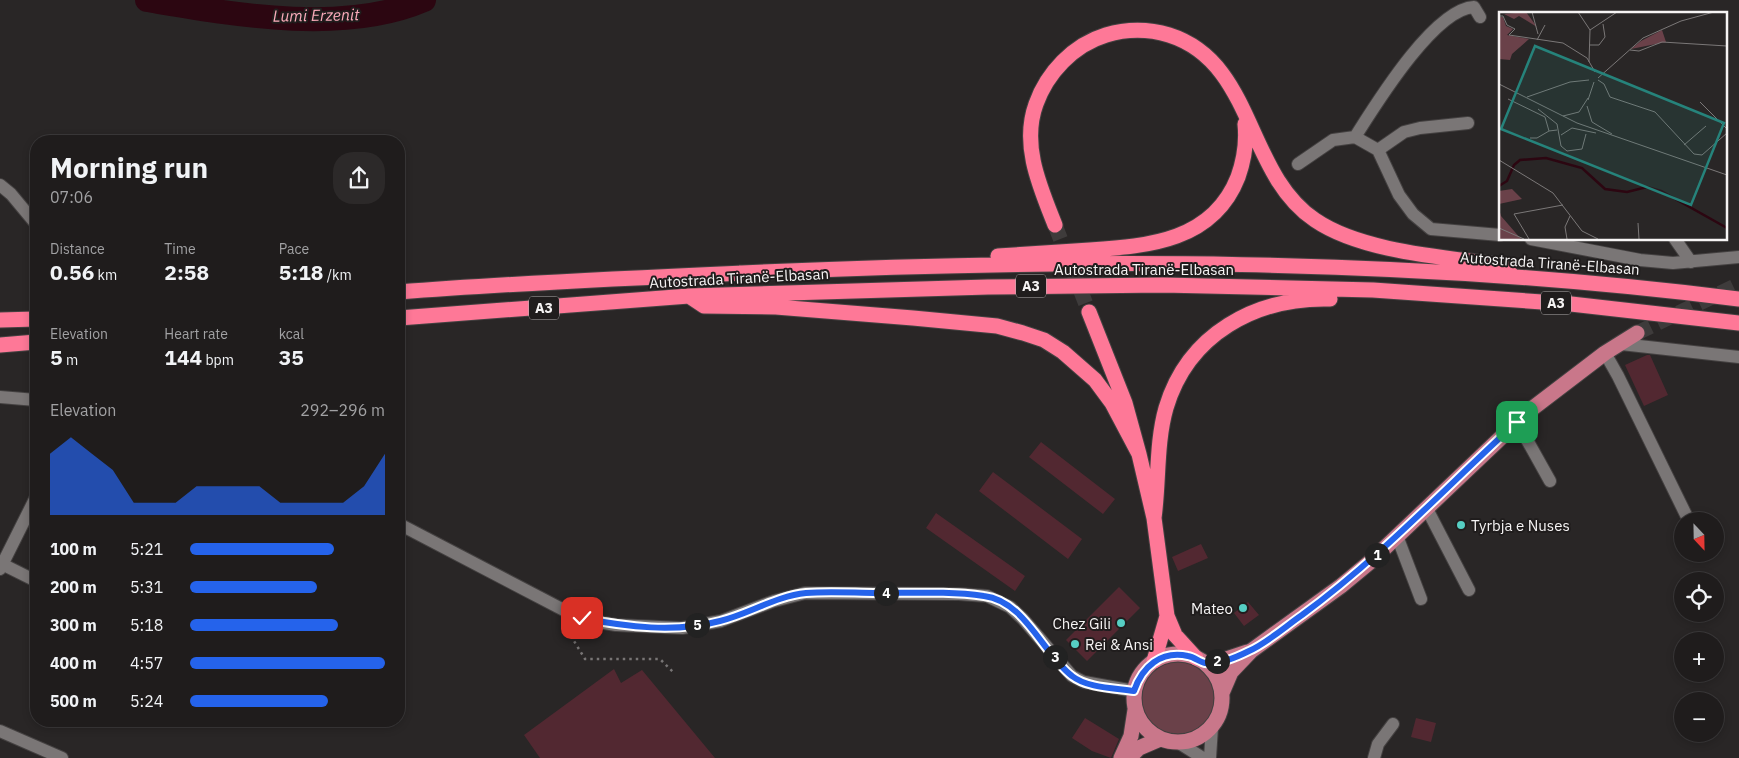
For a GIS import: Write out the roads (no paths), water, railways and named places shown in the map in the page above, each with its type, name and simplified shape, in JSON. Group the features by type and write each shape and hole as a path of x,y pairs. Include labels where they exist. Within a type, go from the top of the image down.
{"highway":[{"path":"1055,225 1035,172 1031,143 1033,116 1040,94 1048,79 1071,54 1085,44 1101,37 1131,30 1163,33 1176,37 1212,59 1230,82 1262,153 1273,171 1297,203 1313,219 1345,236 1379,245 1501,265 1513,276"},
{"path":"979,265 991,256 1152,244 1173,239 1197,226 1230,195 1241,169 1246,137 1241,106"},
{"name":"Autostrada Tiranë-Elbasan","path":"405,292 727,274 979,265 1161,264 1374,269 1513,276 1648,288 1739,299"},
{"name":"Autostrada Tiranë-Elbasan","path":"405,318 689,296 988,287 1162,285 1373,290 1514,299 1739,323"},
{"name":"A3","path":"1154,518 1159,451 1166,408 1180,376 1201,347 1214,334 1257,309 1292,300 1362,299 1373,290"},
{"path":"689,296 704,306 776,307 997,326 1044,340 1063,352 1095,380 1112,403 1139,454"},
{"path":"1089,312 1125,403 1139,454 1154,518 1167,616 1174,635 1200,661"},
{"path":"0,320 30,319"},
{"path":"0,345 30,342"},
{"path":"1154,661 1167,616"}],"main road":[{"path":"1135,710 1144,728 1160,739 1179,743 1198,738 1212,727 1220,711 1222,693 1231,672 1251,650 1341,586 1397,536 1517,422 1605,353 1637,334"},
{"path":"1121,758 1131,736 1135,710 1134,691 1142,673 1154,661 1171,655 1200,661 1220,661 1251,650"},
{"path":"1200,661 1216,676 1222,693"},
{"path":"1129,758 1139,748 1160,739"}],"street":[{"path":"1298,164 1333,140 1349,140 1355,137 1382,94 1425,40 1451,15 1466,7 1474,7 1480,17"},
{"path":"1378,150 1404,132 1420,128 1468,123"},
{"path":"1355,137 1378,150 1399,195 1413,214 1431,229 1499,235"},
{"path":"0,185 11,194 30,217"},
{"path":"1536,240 1640,260 1674,263 1739,257"},
{"path":"1676,240 1691,262"},
{"path":"1621,344 1739,357"},
{"path":"1605,353 1685,512"},
{"path":"0,397 30,400"},
{"path":"1517,422 1550,481"},
{"path":"1426,508 1469,590"},
{"path":"30,509 1,566 30,578"},
{"path":"405,527 582,618 616,625 682,628 721,621 774,601 805,593 959,594 987,596 1010,607 1023,619 1072,676 1084,682 1134,691"},
{"path":"1397,536 1421,600"},
{"path":"1374,758 1378,744 1393,724"},
{"path":"1210,758 1212,727"},
{"path":"0,731 62,758"},
{"path":"1179,743 1203,758"}],"waterway":[{"name":"Lumi Erzenit","path":"147,0 250,15 323,19 358,17 392,11 424,0"}],"tunnel":[{"path":"1055,225 1089,312"},
{"path":"1637,333 1739,284"}],"place":[{"name":"Tyrbja e Nuses","path":"1461,525"},
{"name":"Mateo","path":"1243,608"},
{"name":"Chez Gili","path":"1121,623"},
{"name":"Rei & Ansi","path":"1075,644"}]}
